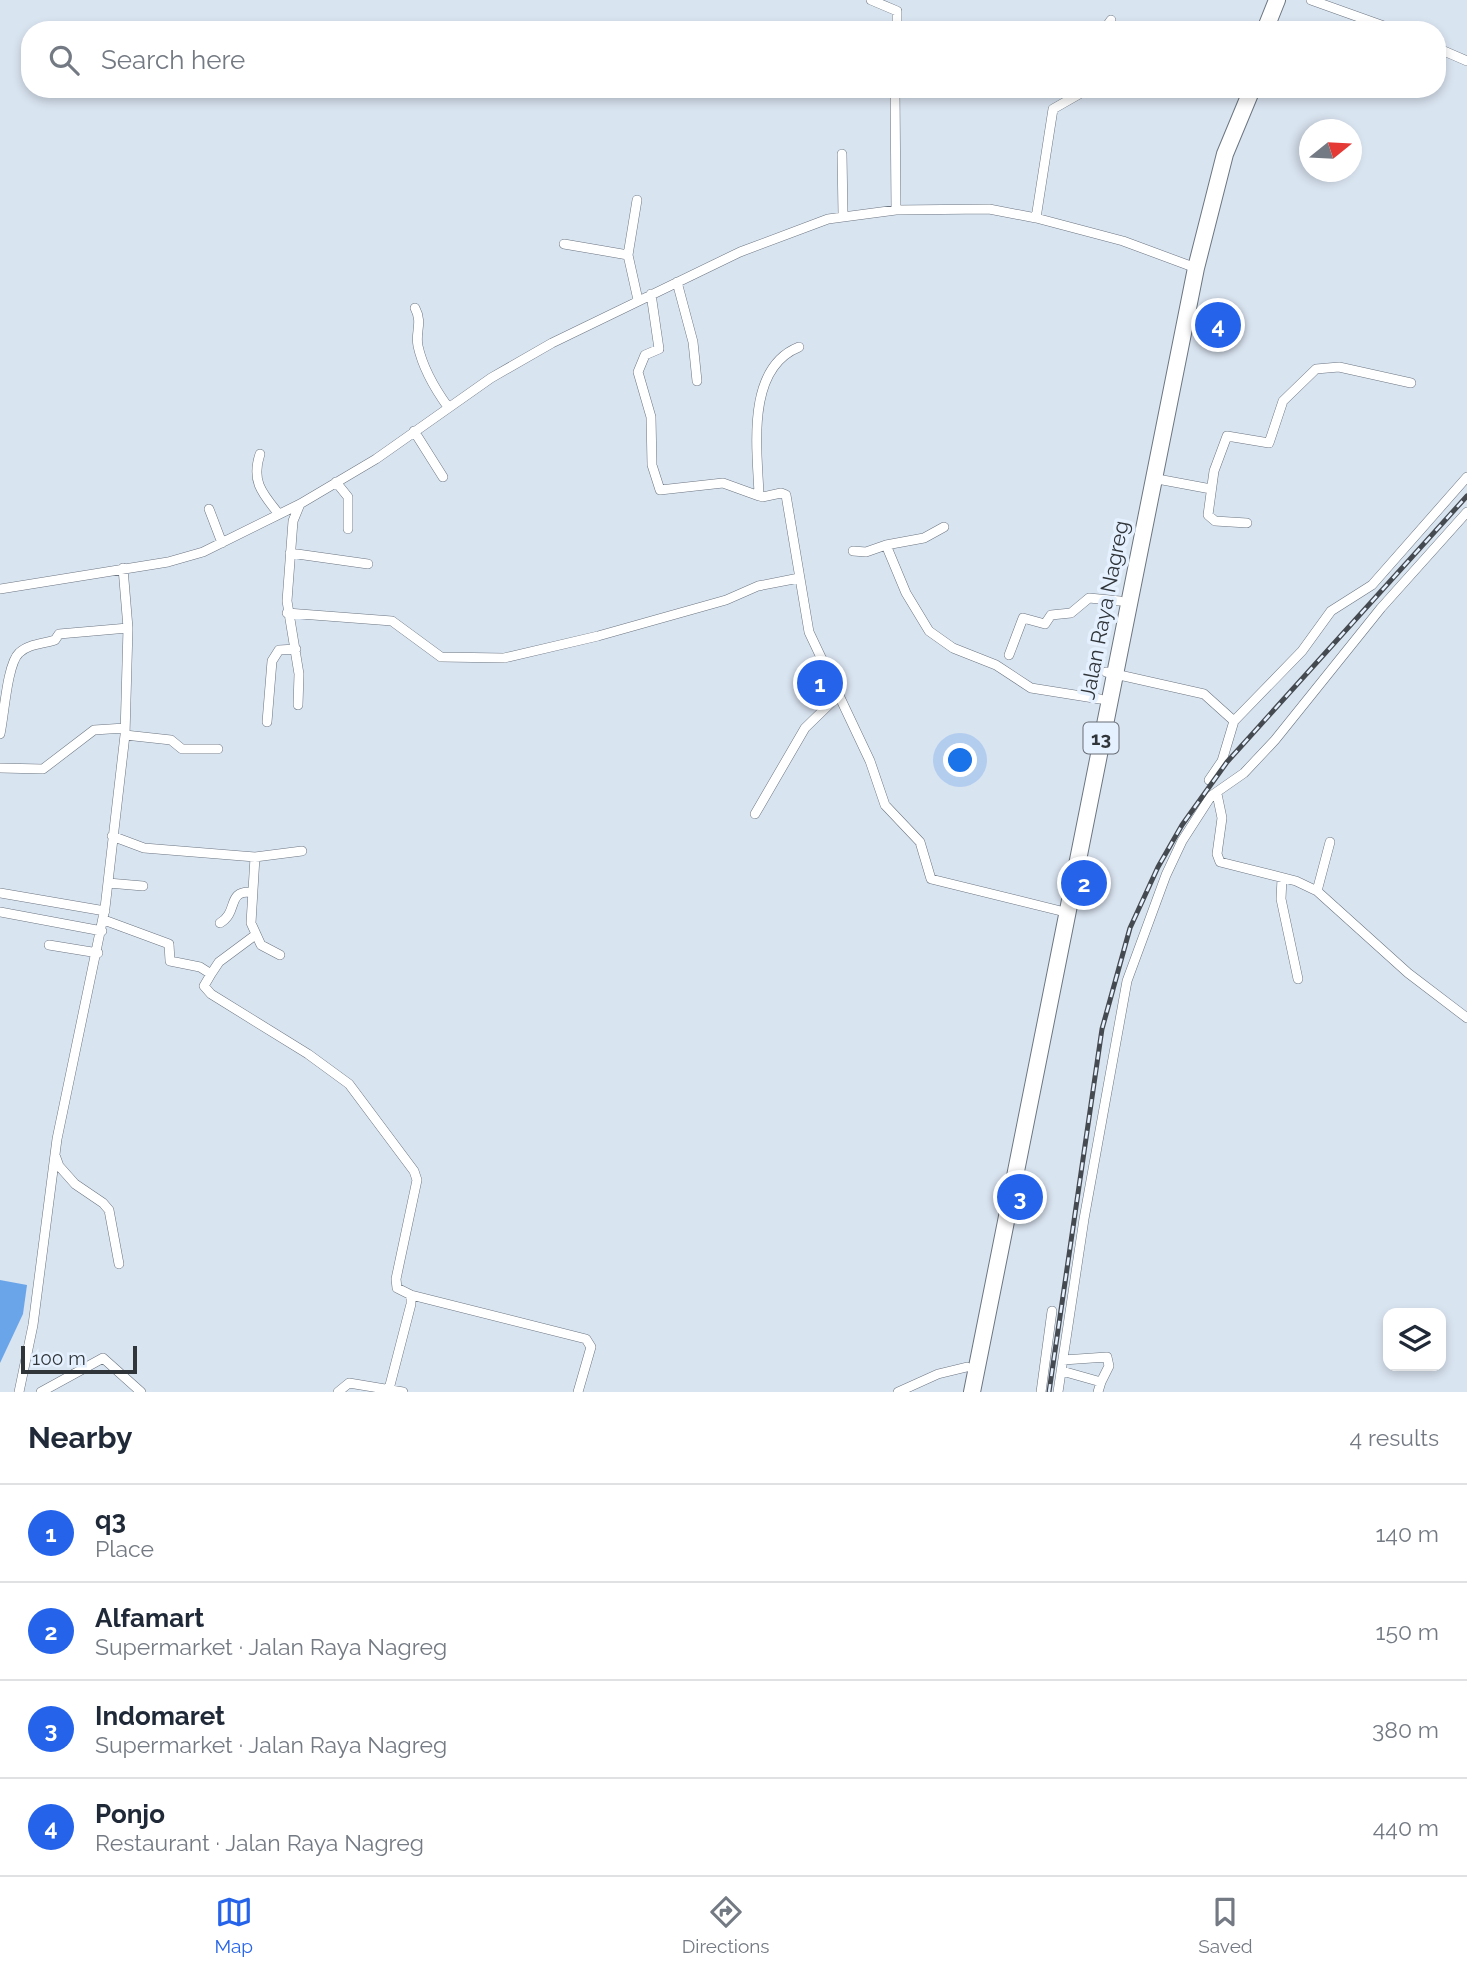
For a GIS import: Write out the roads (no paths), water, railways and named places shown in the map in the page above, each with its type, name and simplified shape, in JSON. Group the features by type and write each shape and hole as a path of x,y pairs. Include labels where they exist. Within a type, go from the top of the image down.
{"highway":[{"path":"1269,21 1277,0"},
{"path":"1280,21 1289,0"},
{"name":"Jalan Raya Nagreg","path":"971,1392 1100,699 1110,672 1120,601 1213,164 1236,98"},
{"name":"Jalan Raya Nagreg","path":"963,1392 1152,478 1192,267 1225,154 1248,98"}],"street":[{"path":"871,0 897,10 897,21"},
{"path":"1311,0 1370,21"},
{"path":"1446,52 1467,61"},
{"path":"895,98 896,209"},
{"path":"1036,218 1053,109 1072,98"},
{"path":"842,154 843,215"},
{"path":"637,200 628,255 638,300"},
{"path":"0,589 182,559 222,543 300,504 535,352 756,245 813,223 843,215 896,209 975,208 1036,218 1123,241 1192,267"},
{"path":"564,244 628,255"},
{"path":"677,282 692,336 697,381"},
{"path":"651,294 659,349 645,355 638,372 647,395 651,421 652,465 660,490 723,483 759,496 783,493 786,495 809,632 870,761 885,805 920,842 931,879 1061,910"},
{"path":"415,308 421,320 417,343 420,354 433,384 448,407"},
{"path":"759,496 757,413 766,378 779,357 799,347"},
{"path":"1247,523 1209,518 1209,489 1227,436 1265,444 1270,442 1283,401 1313,371 1339,367 1411,383"},
{"path":"414,432 443,477"},
{"path":"260,454 255,478 260,490 278,513"},
{"path":"1209,780 1222,761 1234,721 1302,651 1331,611 1372,585 1467,477"},
{"path":"1152,478 1209,489"},
{"path":"336,482 348,497 348,529"},
{"path":"298,705 299,674 288,613 293,517 300,504"},
{"path":"209,509 222,543"},
{"path":"1058,1392 1084,1219 1127,981 1158,894 1182,841 1211,796 1244,773 1275,740 1381,608 1467,512"},
{"path":"853,551 866,552 886,545 924,538 944,527"},
{"path":"886,545 906,593 923,624 936,636 953,648 991,662 1031,688 1100,699"},
{"path":"290,553 368,564"},
{"path":"19,1392 33,1325 54,1153 104,921 125,732 128,628 124,568"},
{"path":"288,613 392,621 441,657 504,658 598,636 726,600 758,586 799,578"},
{"path":"1009,655 1024,617 1045,624 1051,615 1071,613 1087,598 1120,601"},
{"path":"0,734 11,666 25,648 55,640 60,634 128,628"},
{"path":"267,722 272,661 279,650 296,649"},
{"path":"1110,672 1204,694 1234,721"},
{"path":"755,814 805,728 840,694"},
{"path":"0,768 43,769 94,730 171,740 182,749 218,749"},
{"path":"1217,794 1222,818 1217,854 1220,862 1282,877 1317,891 1408,973 1467,1018"},
{"path":"113,836 144,848 255,857 302,851"},
{"path":"1317,891 1330,842"},
{"path":"255,857 251,892 251,923 254,936 261,945 280,955"},
{"path":"1282,877 1281,899 1298,979"},
{"path":"108,883 143,886"},
{"path":"220,923 232,912 236,895 251,892"},
{"path":"0,893 104,921 169,944 170,961 200,967 211,974"},
{"path":"0,912 104,921"},
{"path":"254,936 219,962 204,986 211,994 309,1054 349,1084 416,1174 396,1279 397,1288 411,1296 586,1339 591,1347 578,1392"},
{"path":"50,945 98,953"},
{"path":"54,1153 59,1166 75,1184 109,1210 119,1264"},
{"path":"389,1389 411,1296"},
{"path":"1041,1392 1052,1311"},
{"path":"41,1392 103,1358 141,1392"},
{"path":"1062,1371 1099,1387 1110,1359 1063,1360"},
{"path":"898,1392 939,1374 967,1367"},
{"path":"338,1392 349,1383 403,1392"}],"railway":[{"path":"1049,1392 1102,1029 1130,928 1158,867 1182,825 1227,762 1467,496"}],"place":[{"name":"Ponjo","path":"1218,325"},
{"name":"q3","path":"820,683"},
{"name":"Alfamart","path":"1084,883"},
{"name":"Indomaret","path":"1020,1197"}]}
